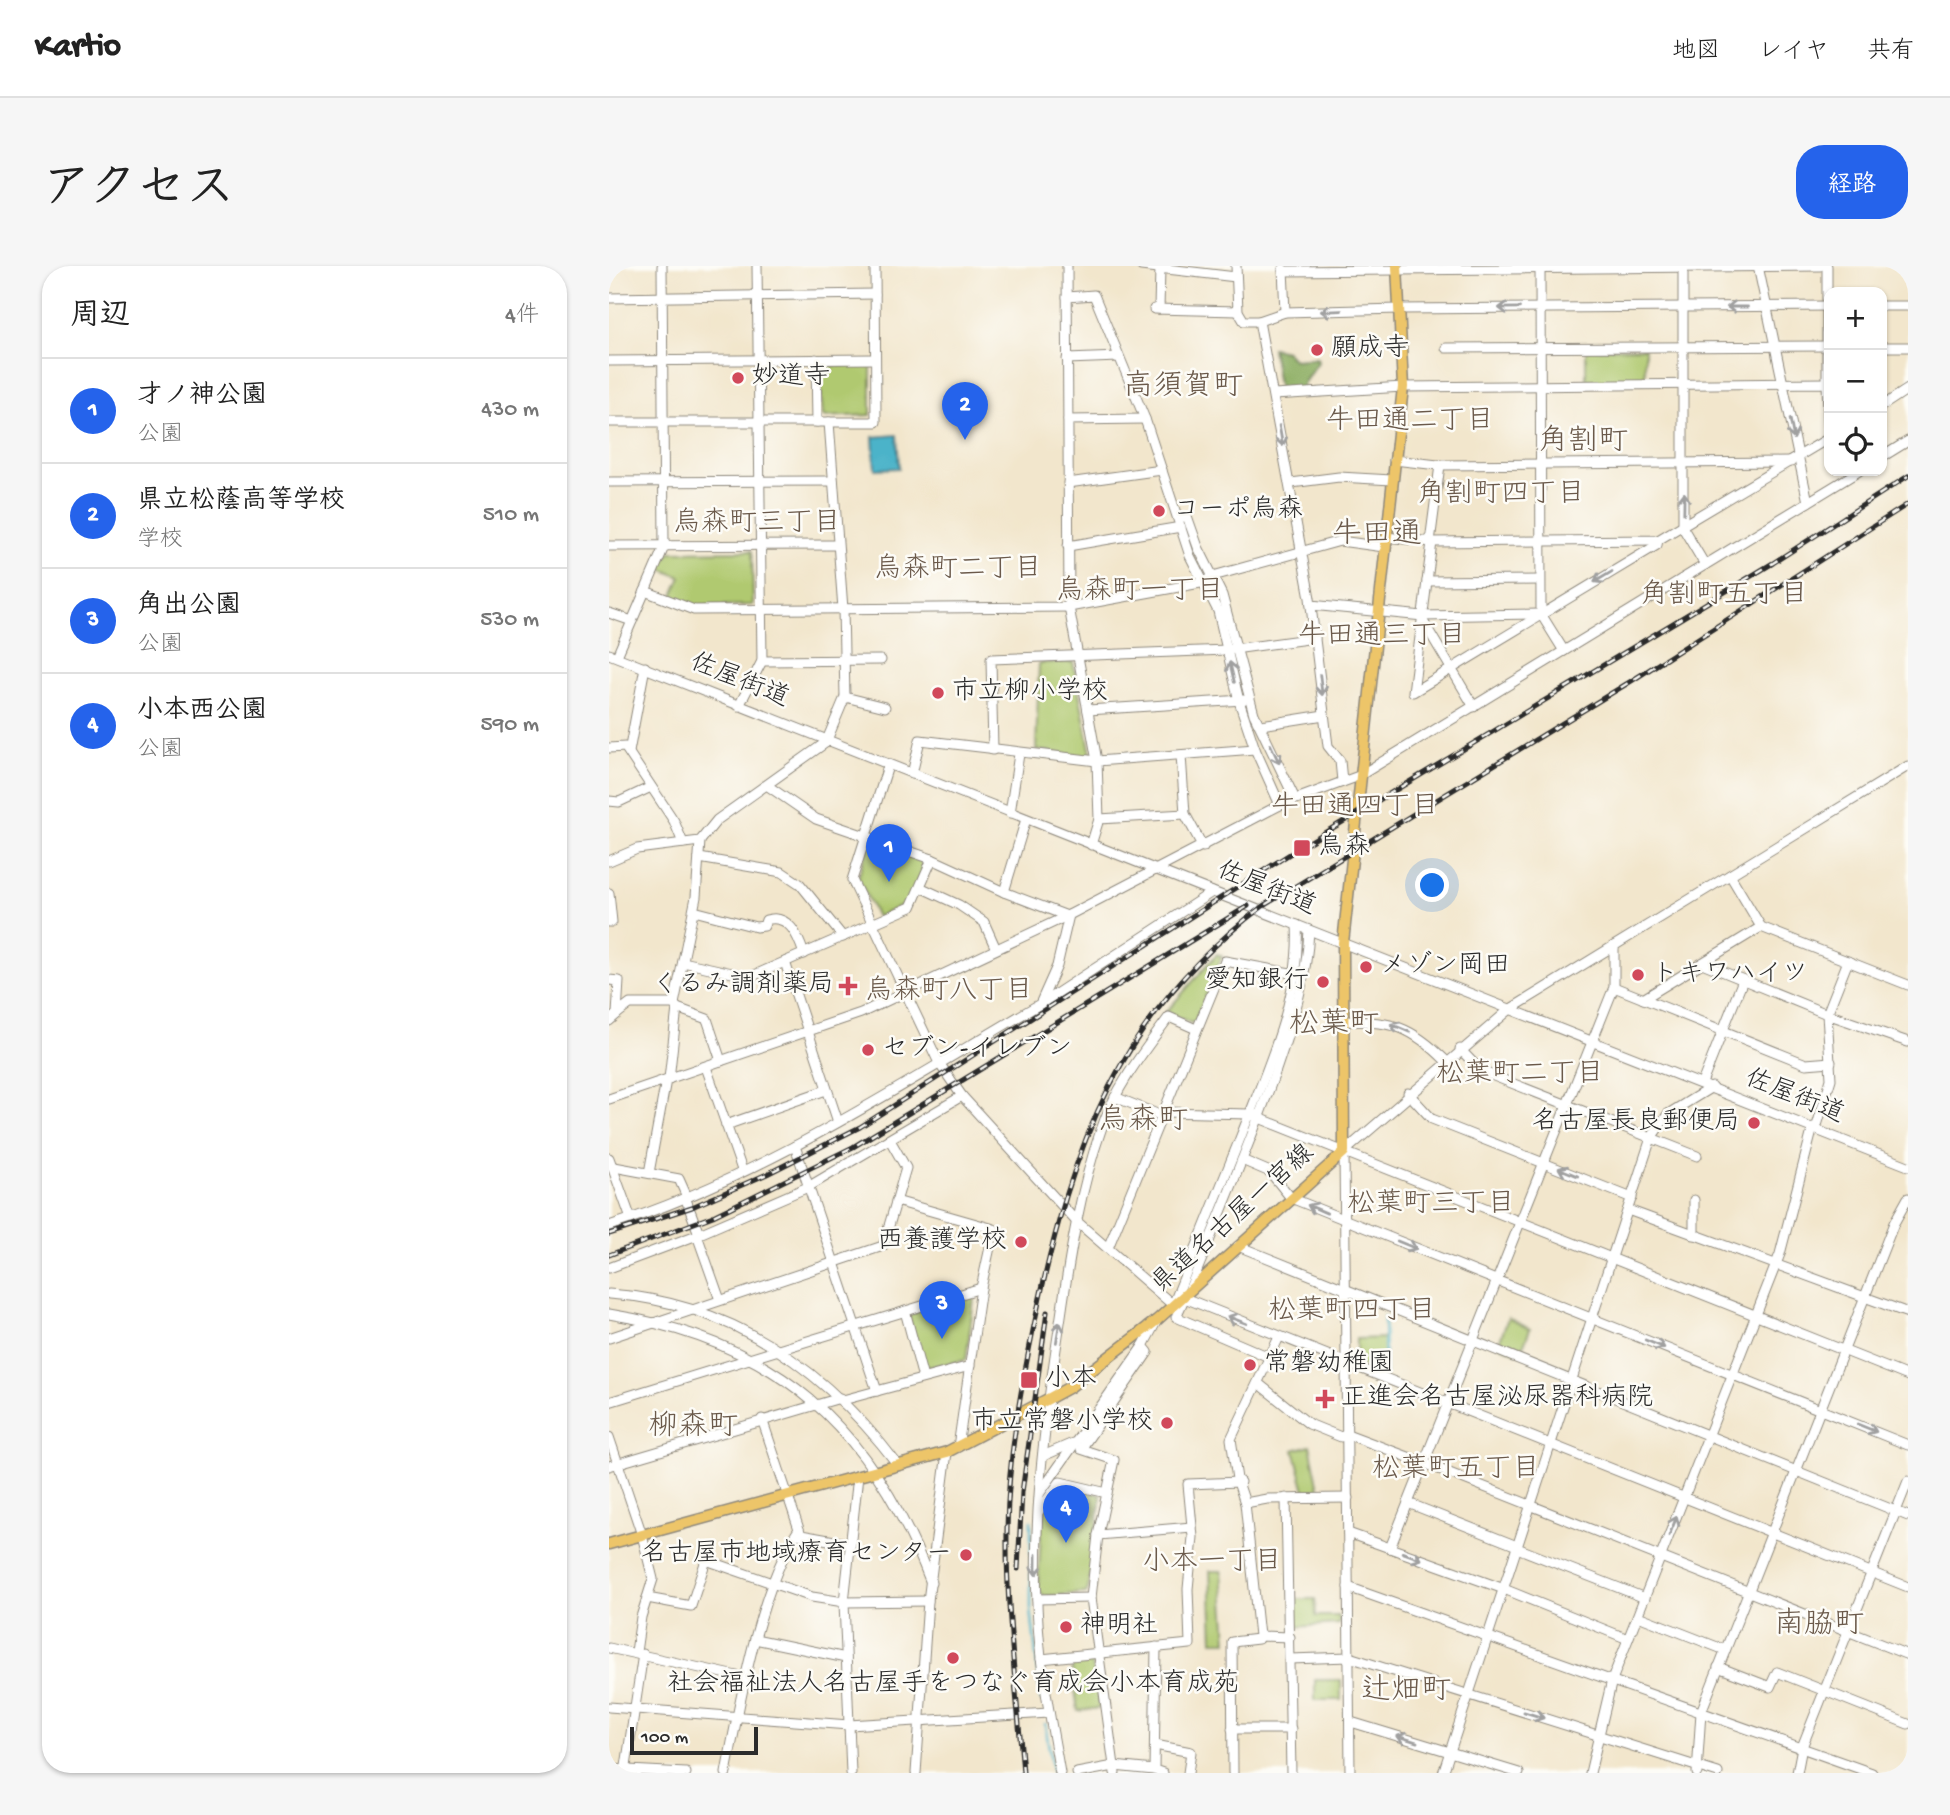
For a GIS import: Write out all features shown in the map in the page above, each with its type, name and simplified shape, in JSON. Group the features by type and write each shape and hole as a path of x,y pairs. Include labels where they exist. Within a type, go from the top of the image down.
{"main road":[{"name":"県道名古屋一宮線","path":"609,1544 953,1450 1070,1387 1157,1320 1344,1152 1343,943 1403,387 1397,268"}],"street":[{"path":"613,655 632,621 664,547 661,266"},
{"path":"739,706 762,661 757,266"},
{"path":"609,422 876,422 875,266"},
{"path":"1066,266 1069,607 1097,761 1099,819 1091,845"},
{"path":"1142,266 1236,277"},
{"path":"1236,266 1238,311 1244,321 1259,321 1285,312 1399,309 1824,306"},
{"path":"1285,312 1283,269 1820,266"},
{"path":"1827,266 1828,287"},
{"path":"1540,267 1541,614 1564,651"},
{"path":"1683,267 1683,528 1705,565"},
{"path":"1758,267 1784,384 1794,460 1808,502"},
{"path":"1160,268 1156,309 1238,311"},
{"path":"609,298 875,294"},
{"path":"1067,297 1094,295 1145,419 1190,555 1209,579 1232,649 1255,749 1280,805"},
{"path":"1887,306 1908,306"},
{"path":"1259,321 1291,483 1311,605 1328,746 1339,761 1342,781"},
{"path":"1446,348 1824,347"},
{"path":"1887,347 1908,347"},
{"path":"1067,359 1119,356"},
{"path":"816,359 817,422"},
{"path":"609,360 875,359"},
{"path":"1274,396 1403,387 1824,383"},
{"path":"1887,402 1908,389"},
{"path":"1068,420 1145,419"},
{"path":"649,1173 668,1079 676,1006 694,911 700,841 717,820 768,786 827,741 845,697 843,609 829,422"},
{"path":"1887,454 1908,440"},
{"path":"645,591 694,610 1069,607 1209,579 1340,541 1658,540 1683,528 1824,443"},
{"path":"1394,460 1440,465 1794,460"},
{"path":"1440,465 1413,692 1657,545 1658,540"},
{"path":"1068,483 1162,470"},
{"path":"609,1099 807,1031 906,993 1068,916 1280,805 1359,776 1808,502 1844,476"},
{"path":"1291,483 1339,477 1392,480"},
{"path":"609,482 833,481"},
{"path":"1067,546 1180,523"},
{"path":"609,546 837,545"},
{"path":"1427,581 1540,580"},
{"path":"1311,605 1423,619 1541,614"},
{"path":"609,613 632,621"},
{"path":"1423,619 1474,707"},
{"path":"993,750 991,659 1232,649 1315,638"},
{"name":"佐屋街道","path":"613,655 888,766 1908,1166"},
{"path":"762,661 881,660"},
{"path":"629,752 645,667"},
{"path":"845,697 885,707"},
{"path":"1088,710 1244,700"},
{"path":"1244,700 1261,725 1295,799"},
{"path":"1261,725 1324,715"},
{"path":"912,775 920,740 1019,754 1097,761 1255,749"},
{"path":"609,748 620,745 629,752 674,821 683,842"},
{"path":"1010,813 1019,754"},
{"path":"1181,755 1185,814 1203,847"},
{"path":"888,766 852,880 939,1063 962,1096 1075,1220 1108,1248 1182,1297 1908,1587"},
{"path":"1350,1773 1344,1152 1408,1093 1509,1010 1908,766"},
{"path":"768,786 816,819 932,859 1003,892 1068,916"},
{"path":"609,801 619,802 651,787"},
{"path":"1099,819 1185,814"},
{"path":"1003,892 1026,819"},
{"path":"609,860 637,849 700,841"},
{"path":"699,858 782,872 800,884 843,937"},
{"path":"683,962 750,977 911,907 922,888 932,859"},
{"path":"1730,875 1761,927 1908,985"},
{"path":"922,888 959,905 984,922 996,949"},
{"path":"609,1226 686,1197 795,1146 1040,1004 1212,892"},
{"path":"609,893 612,922 609,922"},
{"path":"694,911 756,927 764,926 766,920 772,918 790,924 796,931 804,954"},
{"path":"1040,1004 1057,966 1068,916"},
{"path":"1269,1357 1176,1317 1283,1020 1296,974 1299,953 1297,925"},
{"path":"1643,999 1761,927"},
{"path":"1182,1297 1259,1118 1301,993 1309,930"},
{"path":"1390,1548 1614,987 1614,946"},
{"path":"1108,1248 1225,961 1296,974"},
{"path":"1590,1773 1612,1680 1757,1316 1793,1214 1814,1128 1831,1079 1827,1014 1848,961"},
{"path":"785,962 838,1122"},
{"path":"1702,963 1827,1014 1908,1042"},
{"path":"609,980 619,981 617,1014"},
{"path":"1702,1083 1743,980"},
{"path":"1614,987 1806,1064 1831,1062"},
{"path":"609,1021 630,1004 676,1006 707,1019 721,1061"},
{"path":"1060,1773 1041,1659 1037,1600 1038,1496 1048,1399 1075,1220 1101,1129 1115,1097 1169,1017 1196,1029"},
{"path":"1344,1021 1384,1021 1423,1038 1446,1061"},
{"path":"1460,1049 1481,1071 1697,1156"},
{"path":"706,1067 742,1170"},
{"path":"1443,1773 1651,1138 1668,1114 1712,1087"},
{"path":"726,1125 826,1090"},
{"path":"1408,1093 1432,1119 1632,1198"},
{"path":"609,1268 698,1235 808,1187 962,1096"},
{"path":"1115,1097 1162,1114 1249,1115 1259,1118 1908,1376"},
{"path":"609,1338 883,1246 906,1168 890,1140"},
{"path":"795,1146 877,1391"},
{"path":"1242,1160 1270,1172 1291,1198 1908,1445"},
{"path":"610,1163 679,1179 720,1300"},
{"path":"610,1163 631,1219"},
{"path":"1697,1769 1701,1712 1864,1297 1894,1223 1908,1198"},
{"path":"896,1200 994,1229 981,1288 970,1366 928,1601 916,1773"},
{"path":"1694,1200 1694,1235"},
{"path":"1628,1210 1777,1263 1908,1314"},
{"path":"1238,1246 1908,1516"},
{"path":"609,1402 778,1348 981,1288"},
{"path":"609,1294 629,1295 691,1310 725,1322 778,1348 841,1399 898,1465"},
{"path":"905,1311 923,1378"},
{"path":"609,1314 655,1323 721,1343 792,1385 850,1438 876,1471 912,1533 931,1583"},
{"path":"1038,1496 1143,1346 1157,1320"},
{"path":"1259,1636 1245,1503 1237,1479 1231,1436 1259,1384 1279,1336"},
{"path":"1115,1770 1091,1598 1098,1535 1114,1460 1081,1449 1148,1352 1143,1346"},
{"path":"613,1464 762,1419 970,1366"},
{"path":"1259,1384 1309,1424 1341,1437 1347,1434 1424,1463 1908,1655"},
{"path":"762,1419 801,1535 851,1544"},
{"path":"609,1437 613,1464 642,1535 653,1578 646,1598 635,1709 625,1771"},
{"path":"1043,1456 1073,1443"},
{"path":"851,1773 844,1602 858,1476"},
{"path":"1797,1773 1802,1748 1908,1480"},
{"path":"1039,1511 1061,1482 1107,1493"},
{"path":"1041,1659 1190,1644 1188,1589 1192,1527 1188,1483 1240,1482"},
{"path":"1245,1503 1286,1498 1348,1498"},
{"path":"1286,1498 1291,1773"},
{"path":"1408,1503 1645,1598"},
{"path":"1098,1535 1192,1527"},
{"path":"726,1773 755,1639 773,1586 799,1529"},
{"path":"1348,1534 1504,1589 1629,1639"},
{"path":"646,1598 691,1606 706,1560 773,1586 844,1602 928,1601"},
{"path":"1348,1587 1872,1773"},
{"path":"1037,1600 1091,1598"},
{"path":"1638,1616 1725,1650"},
{"path":"1233,1773 1232,1642 1258,1639 1259,1636 1290,1637"},
{"path":"755,1639 846,1658"},
{"path":"1077,1773 1159,1771 1155,1745 1156,1647"},
{"path":"609,1648 746,1678"},
{"path":"1290,1659 1349,1657 1697,1769 1718,1773"},
{"path":"1719,1667 1770,1688 1777,1672 1908,1724"},
{"path":"609,1707 849,1725 1049,1713"},
{"path":"1351,1722 1519,1773"},
{"path":"1232,1729 1291,1729"},
{"path":"1155,1745 1191,1752 1188,1773"},
{"path":"609,1769 687,1773"}],"green space":[{"path":"1272,348 1286,351 1294,360 1317,358 1318,362 1303,384 1303,390 1279,392"},
{"path":"1645,348 1645,382 1586,382 1586,349"},
{"path":"871,363 871,415 823,417 819,367"},
{"path":"752,551 753,605 697,606 672,598 681,577 659,568 670,552"},
{"path":"1073,662 1091,754 1088,757 1036,750 1039,663"},
{"path":"875,844 927,862 909,902 877,917 858,878 868,846"},
{"path":"1217,954 1222,956 1195,1022 1191,1023 1166,1012"},
{"path":"969,1296 974,1298 966,1360 923,1368 909,1318 911,1313"},
{"path":"1508,1318 1530,1329 1520,1354 1498,1345"},
{"path":"1384,1338 1385,1375 1356,1363 1356,1339"},
{"path":"1310,1445 1320,1494 1306,1494 1294,1450"},
{"path":"1062,1485 1101,1495 1088,1589 1086,1593 1043,1596 1038,1590 1042,1513"},
{"path":"1210,1571 1222,1571 1227,1641 1213,1641"},
{"path":"1295,1599 1315,1599 1316,1616 1339,1616 1339,1624 1295,1627"},
{"path":"1091,1658 1100,1708 1078,1711 1071,1661"},
{"path":"1315,1680 1341,1680 1341,1700 1315,1700"}],"water":[{"path":"897,435 899,468 875,469 873,437"}],"waterway":[{"path":"1384,1316 1385,1375"},
{"path":"1046,1493 1053,1482"},
{"path":"1031,1521 1031,1609 1041,1700"},
{"path":"1045,1724 1053,1773"}],"railway":[{"path":"609,1234 692,1207 767,1174 860,1127 1296,850 1773,563 1908,476"},
{"path":"1023,1773 1007,1560 1008,1503 1016,1422 1036,1316 1066,1195 1109,1087 1137,1038 1172,991 1213,947 1263,906 1633,680 1908,504"},
{"path":"609,1255 713,1216 853,1147 1248,906"},
{"path":"1018,1569 1022,1492 1047,1312"}],"place":[{"name":"願成寺","path":"1317,350"},
{"name":"妙道寺","path":"738,378"},
{"name":"県立松蔭高等学校","path":"965,440"},
{"name":"コーポ烏森","path":"1159,511"},
{"name":"市立柳小学校","path":"938,693"},
{"name":"烏森","path":"1302,848"},
{"name":"才ノ神公園","path":"889,882"},
{"name":"メゾン岡田","path":"1366,967"},
{"name":"トキワハイツ","path":"1638,975"},
{"name":"愛知銀行","path":"1323,982"},
{"name":"くるみ調剤薬局","path":"848,986"},
{"name":"セブン-イレブン","path":"868,1050"},
{"name":"名古屋長良郵便局","path":"1754,1123"},
{"name":"西養護学校","path":"1021,1242"},
{"name":"角出公園","path":"942,1339"},
{"name":"常磐幼稚園","path":"1250,1365"},
{"name":"小本","path":"1029,1380"},
{"name":"正進会名古屋泌尿器科病院","path":"1325,1399"},
{"name":"市立常磐小学校","path":"1167,1423"},
{"name":"小本西公園","path":"1066,1543"},
{"name":"名古屋市地域療育センター","path":"966,1555"},
{"name":"神明社","path":"1066,1627"},
{"name":"社会福祉法人名古屋手をつなぐ育成会小本育成苑","path":"953,1658"}],"district":[{"name":"高須賀町","path":"1183,388"},
{"name":"牛田通二丁目","path":"1410,422"},
{"name":"角割町","path":"1583,443"},
{"name":"角割町四丁目","path":"1501,495"},
{"name":"烏森町三丁目","path":"757,524"},
{"name":"牛田通","path":"1377,536"},
{"name":"烏森町二丁目","path":"958,570"},
{"name":"烏森町一丁目","path":"1140,592"},
{"name":"角割町五丁目","path":"1724,596"},
{"name":"牛田通三丁目","path":"1382,637"},
{"name":"牛田通四丁目","path":"1355,808"},
{"name":"烏森町八丁目","path":"949,992"},
{"name":"松葉町","path":"1334,1026"},
{"name":"松葉町二丁目","path":"1520,1075"},
{"name":"烏森町","path":"1143,1122"},
{"name":"松葉町三丁目","path":"1431,1205"},
{"name":"松葉町四丁目","path":"1352,1312"},
{"name":"柳森町","path":"693,1428"},
{"name":"松葉町五丁目","path":"1456,1470"},
{"name":"小本一丁目","path":"1212,1563"},
{"name":"南脇町","path":"1819,1626"},
{"name":"辻畑町","path":"1406,1692"}]}
